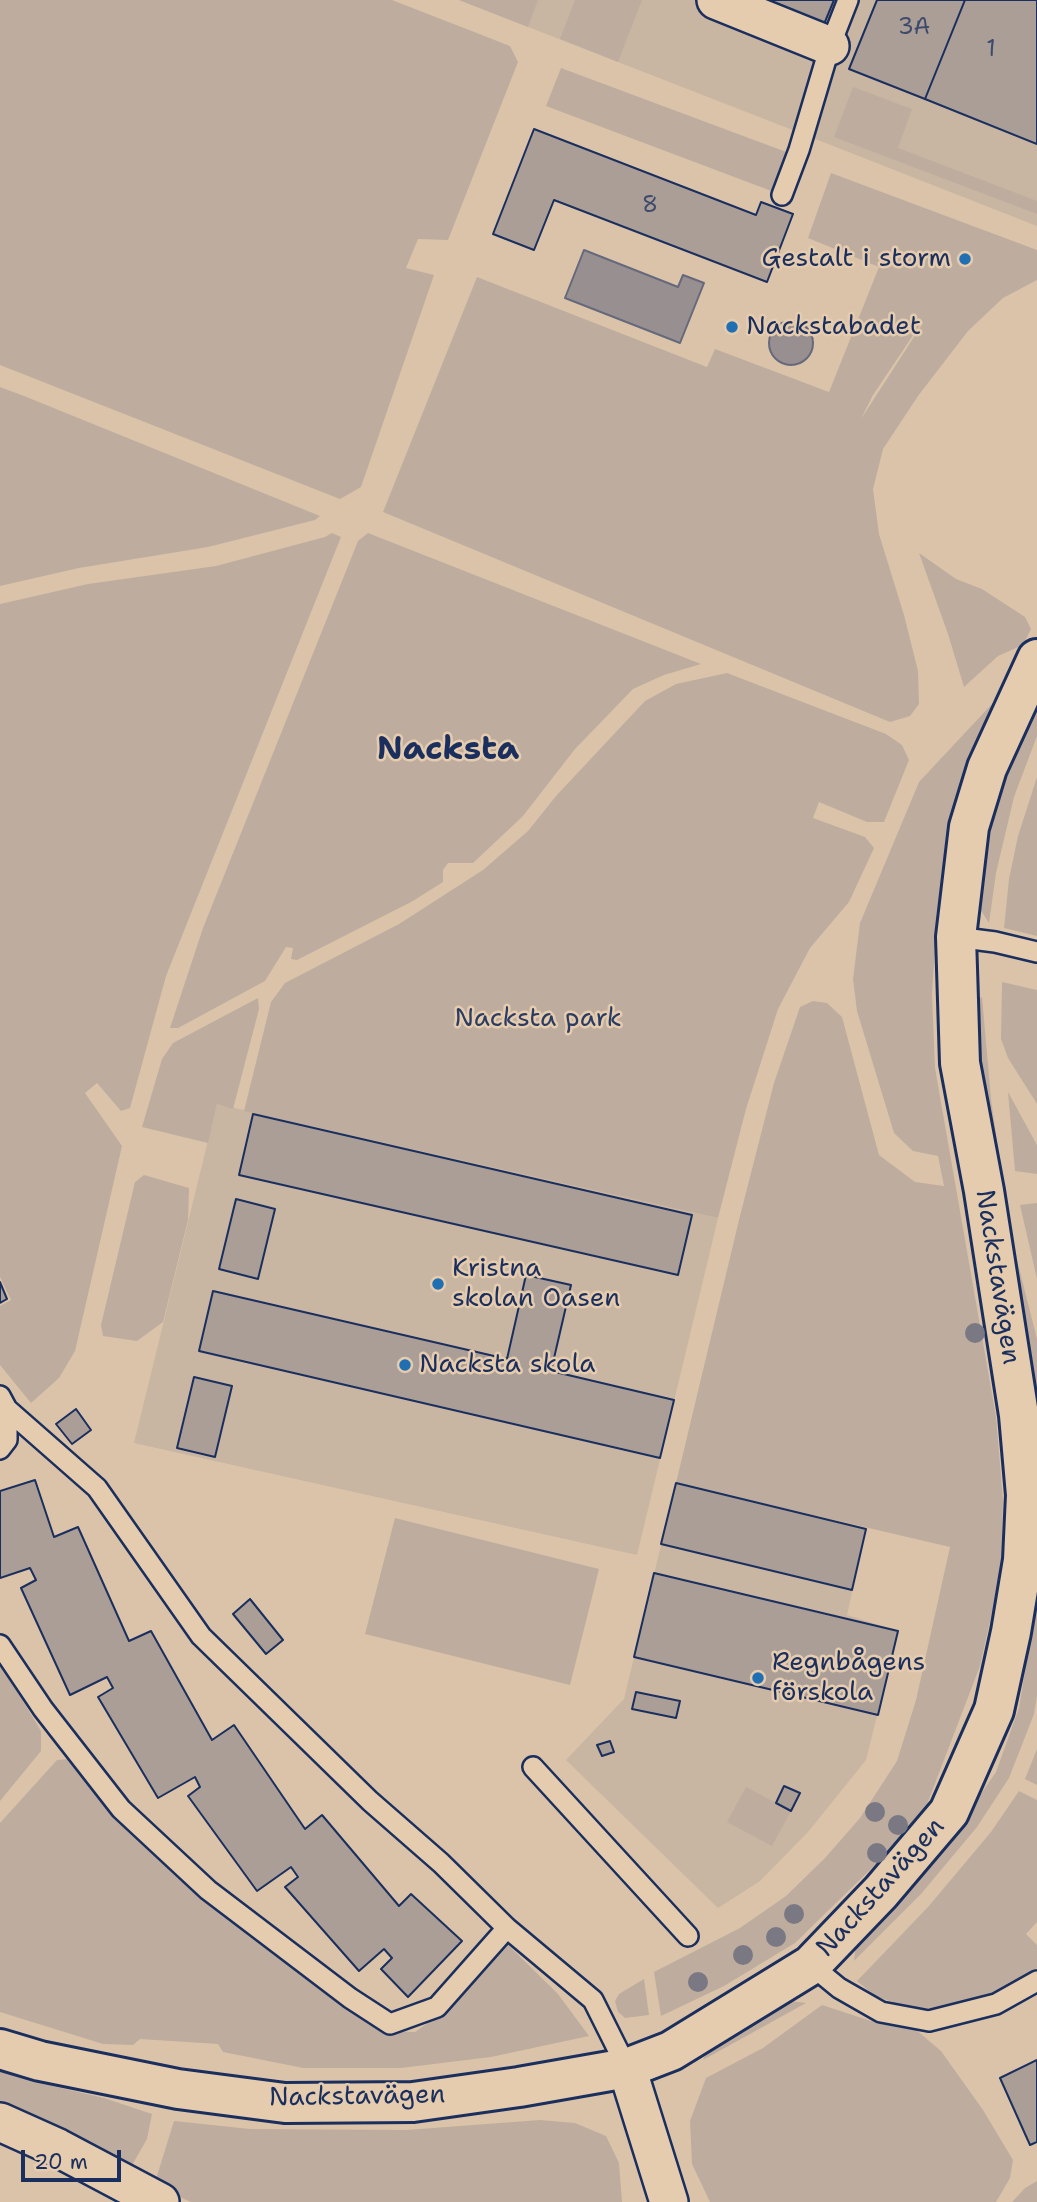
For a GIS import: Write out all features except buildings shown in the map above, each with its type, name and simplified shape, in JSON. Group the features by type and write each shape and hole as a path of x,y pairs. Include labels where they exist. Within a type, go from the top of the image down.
{"street":[{"path":"716,0 830,46"},
{"name":"Nackstavägen","path":"0,2049 40,2061 178,2089 285,2103 413,2102 519,2087 627,2067 671,2051 811,1965 881,1892 949,1812 993,1710 1011,1632 1023,1560 1026,1495 1019,1415 984,1191 960,1063 956,937 969,827 987,768 1037,659"},
{"path":"627,2067 669,2202"},
{"path":"0,2122 69,2154 160,2202"}],"lane":[{"path":"782,195 799,150 830,46 848,0"},
{"path":"956,937 995,942 1037,952"},
{"path":"0,1449 7,1440 3,1402"},
{"path":"3,1402 97,1489 201,1636 370,1801 441,1863 507,1928 593,2000 627,2067"},
{"path":"0,1645 43,1709 121,1809 208,1890 350,1998 390,2024 437,2007 507,1928"},
{"path":"533,1767 688,1936"},
{"path":"811,1965 839,1987 881,2012 929,2021 996,2004 1037,1981"}],"shaded area":[{"path":"459,0 1037,0 1037,226 790,129"},
{"path":"584,250 678,287 683,275 704,283 680,343 565,298"},
{"path":"791,321 800,322 807,327 812,334 812,352 807,359 800,364 791,365 782,364 775,359 770,352 769,343 770,334 775,327 782,322"},
{"name":"Kristna skolan Oasen","path":"217,1104 718,1218 637,1555 134,1443"},
{"name":"Regnbågens förskola","path":"676,1483 866,1529 847,1615 898,1631 866,1760 808,1832 760,1881 718,1908 566,1760 624,1699"}],"green space":[{"path":"0,0 392,0 510,46 518,62 448,240 418,239 406,268 434,275 361,487 340,499 0,365"},
{"path":"459,0 538,0 528,27"},
{"path":"575,0 642,0 618,62 560,39"},
{"path":"561,68 797,156 782,195 546,106"},
{"path":"853,87 912,109 898,148 1037,201 1037,214 834,137"},
{"path":"831,173 1037,250 1037,280 1003,298 968,331 918,396 883,449 873,489 879,534 918,671 919,704 910,716 890,722 383,512 477,277 707,367 715,349 829,392 879,267 808,238","holes":["923,323 861,419 873,395"]},
{"path":"0,387 320,516 315,520 208,547 79,568 0,586"},
{"path":"332,533 341,537 166,976 130,1108 121,1111 97,1083 85,1093 122,1146 75,1351 59,1378 31,1403 0,1365 0,1306 11,1300 0,1277 0,604 88,584 216,566"},
{"path":"368,533 701,664 664,675 633,689 575,749 523,816 473,863 448,863 443,870 443,882 413,901 297,960 291,959 293,948 286,947 265,981 178,1028 170,1028 203,928 358,541"},
{"path":"919,553 956,579 982,589 1025,617 1031,629 1023,645 998,656 964,687 948,634"},
{"name":"Nacksta park","path":"727,673 886,734 902,745 909,760 884,822 867,822 819,802 813,818 865,837 874,848 849,902 810,948 778,1009 746,1109 718,1218 244,1111 271,1002 285,983 399,924 483,870 528,831 556,796 645,701 676,684"},
{"path":"1021,673 954,805 936,929 932,994 935,1068 996,1417 1003,1500 1001,1572 980,1666 921,1820 795,1943 724,1986 661,2016 654,1972 740,1928 786,1896 825,1858 860,1818 897,1761 916,1700 950,1547 676,1483 774,1083 800,1007 813,1001 827,1003 842,1017 879,1155 915,1182 944,1186 938,1156 913,1151 894,1133 857,1011 853,979 860,923 919,782"},
{"path":"1037,697 1037,736 1014,797 996,873 989,923 980,909 981,868 999,790"},
{"path":"1037,777 1037,936 1004,928 1009,879 1018,836"},
{"path":"1002,982 1037,990 1037,1104 1008,1058 1001,1039"},
{"path":"982,997 991,1099 1013,1244 1037,1339 1037,1466 970,1003"},
{"path":"258,998 259,1009 233,1109 217,1104 208,1143 142,1127 162,1059 173,1043"},
{"path":"1008,1092 1037,1145 1037,1174 1015,1171"},
{"path":"144,1175 189,1188 188,1220 163,1322 137,1341 103,1336 101,1325 135,1182"},
{"path":"1037,1203 1037,1279 1020,1205"},
{"path":"395,1518 599,1569 570,1685 365,1634"},
{"path":"1037,1575 1037,1696 1034,1714 1009,1778 977,1827 921,1894 854,1961 856,1944 963,1820 996,1772 1019,1708"},
{"path":"0,1663 41,1731 41,1751 0,1801"},
{"path":"1037,1749 1037,1785 1025,1779"},
{"path":"69,1759 115,1814 200,1897 356,2013 389,2031 415,2032 438,2016 503,1940 558,1994 589,2036 491,2057 401,2068 303,2068 223,2052 218,2044 140,2039 133,2045 103,2044 0,2012 0,1823 57,1760"},
{"path":"746,1787 791,1811 772,1846 727,1822"},
{"path":"1019,1791 1037,1800 1037,1922 1026,1934 1037,1945 1037,1968 1018,1985 983,1998 936,2009 907,2007 875,1996 857,1981 928,1907 991,1832"},
{"path":"644,1979 649,2015 625,2018 618,2012 615,2001 619,1994"},
{"path":"782,2000 806,2003 703,2060 713,2038"},
{"path":"822,2005 877,2023 915,2029 941,2051 983,2110 1013,2160 1010,2178 996,2202 710,2202 692,2164 690,2121 706,2078 763,2048"},
{"path":"0,2070 152,2114 147,2139 131,2167 0,2105"},
{"path":"540,2120 575,2123 606,2136 619,2163 622,2202 191,2202 167,2191 156,2179 174,2121 250,2129 406,2130"},
{"path":"1037,2181 1037,2202 1012,2202 1025,2188"}],"place":[{"name":"Gestalt i storm","path":"965,259"},
{"name":"Nackstabadet","path":"732,327"},
{"name":"Kristna skolan Oasen","path":"438,1284"},
{"name":"Nacksta skola","path":"405,1365"},
{"name":"Regnbågens förskola","path":"758,1678"}],"district":[{"name":"Nacksta","path":"448,750"}]}
